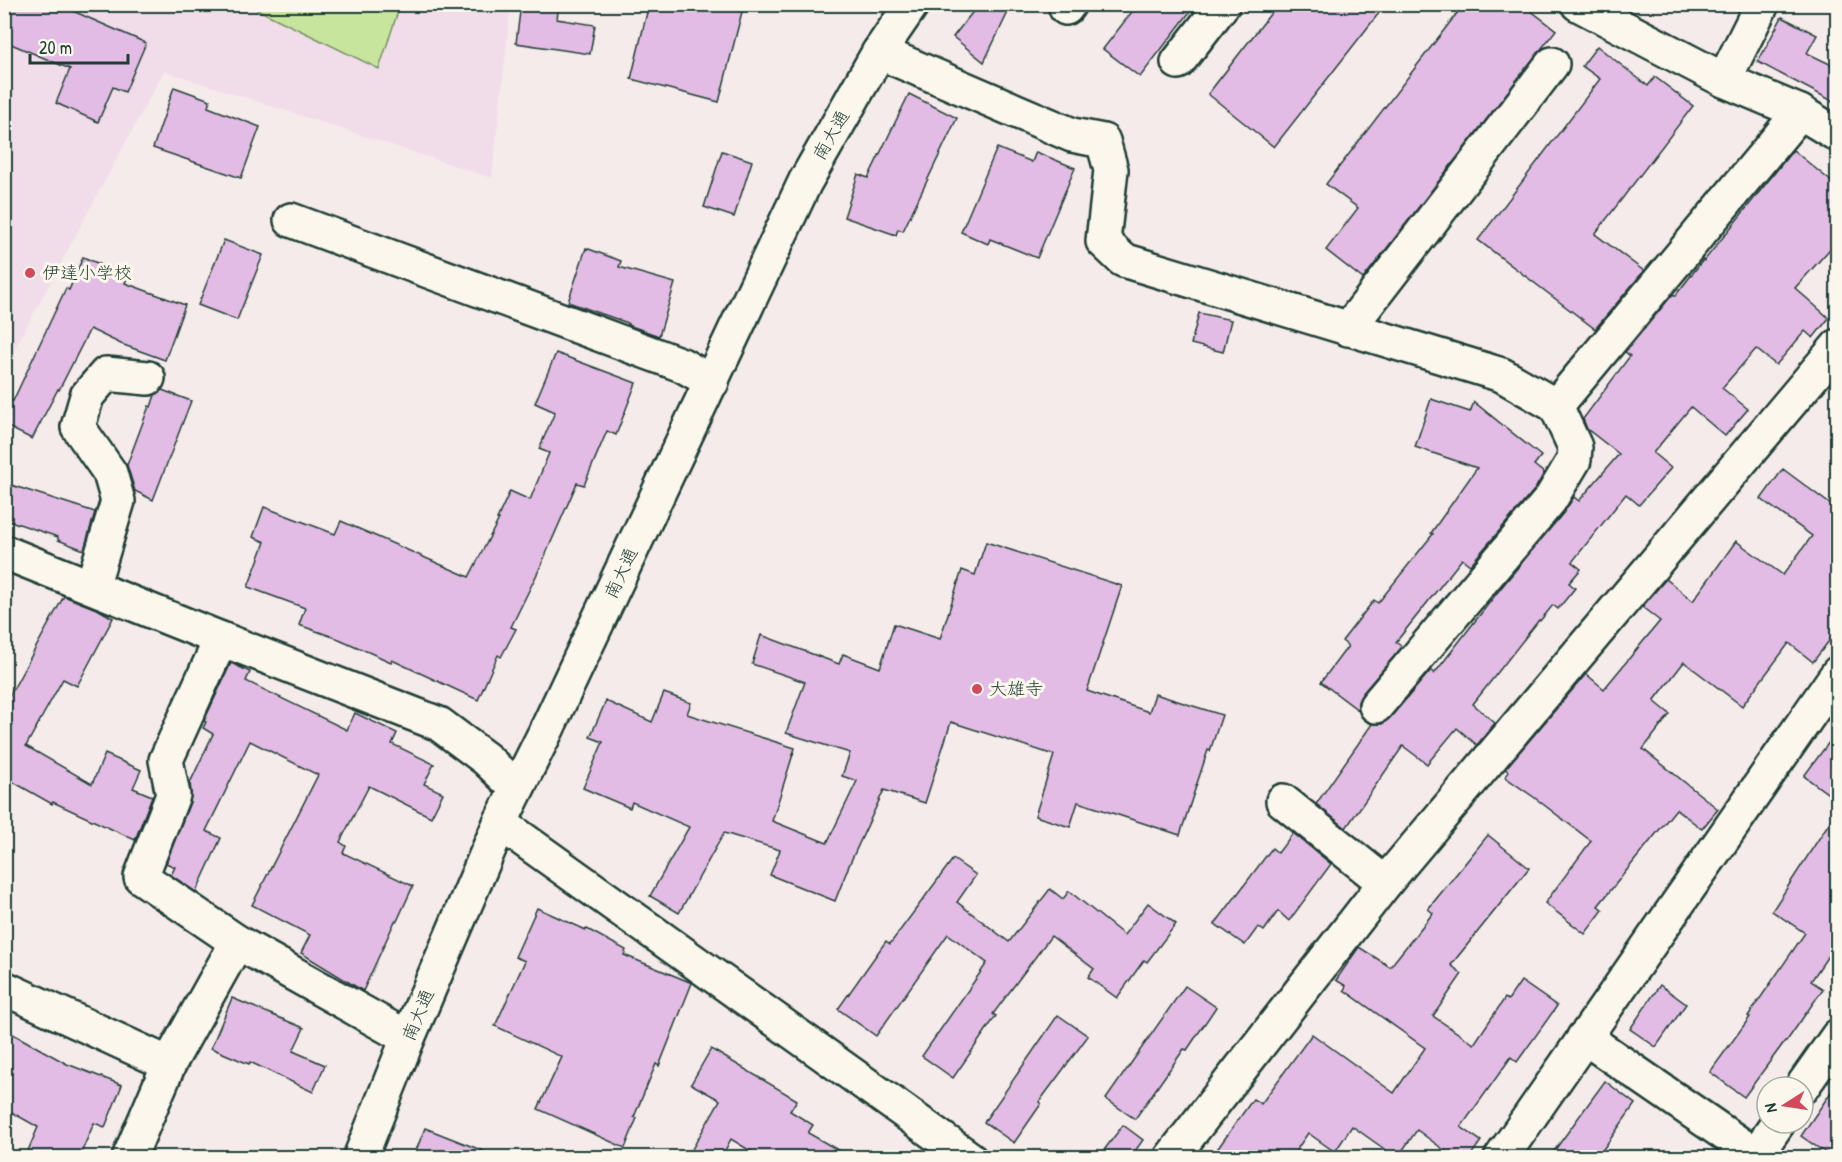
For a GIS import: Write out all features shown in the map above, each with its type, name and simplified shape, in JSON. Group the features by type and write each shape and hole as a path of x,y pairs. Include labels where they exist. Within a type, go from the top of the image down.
{"street":[{"path":"1178,62 1223,4"},
{"path":"1578,4 1724,80 1800,112 1838,135"},
{"path":"1724,80 1762,4"},
{"name":"南大通","path":"360,1158 408,1038 516,788 548,727 805,182 904,6"},
{"path":"879,51 1072,135 1103,141 1111,170 1103,241 1123,260 1502,375 1556,406 1575,447 1574,460 1550,500 1376,706"},
{"path":"1348,329 1552,64"},
{"path":"1556,406 1800,112"},
{"path":"291,220 682,365 712,382"},
{"path":"1171,1158 1385,883 1838,346"},
{"path":"92,587 118,501 110,473 78,427 87,396 106,374 148,378"},
{"path":"4,552 439,723 486,759 516,788"},
{"path":"221,639 166,760 173,795 141,877 237,942 408,1038"},
{"path":"1502,1158 1838,674"},
{"path":"1284,801 1385,883"},
{"path":"500,823 969,1158"},
{"path":"129,1158 169,1064 237,942"},
{"path":"4,988 169,1064"},
{"path":"1810,1075 1838,1036"},
{"path":"1584,1037 1758,1156 1771,1135"}],"shaded area":[{"name":"伊達小学校","path":"5,5 511,5 492,178 164,71 5,367"}],"green space":[{"path":"248,5 400,5 379,69"}],"building":[{"path":"4,4 57,4 146,43 125,92 113,87 98,122 56,103 70,69 4,41"},
{"path":"521,4 559,4 557,19 595,25 590,54 516,43"},
{"path":"649,4 744,4 719,102 631,79"},
{"path":"979,4 1012,4 984,62 953,37"},
{"path":"1138,4 1196,4 1140,77 1103,49"},
{"path":"1278,4 1386,4 1274,147 1208,94"},
{"path":"1464,4 1522,4 1556,30 1363,279 1326,250 1358,208 1326,184"},
{"path":"1782,17 1817,35 1807,53 1838,68 1838,104 1758,62"},
{"path":"1597,46 1648,86 1655,77 1693,106 1595,234 1644,271 1595,329 1478,240 1600,79 1582,66"},
{"path":"174,87 210,100 208,107 260,127 241,178 153,148"},
{"path":"909,94 957,118 903,231 898,229 896,235 844,217 858,174 868,178"},
{"path":"997,148 1032,162 1036,152 1075,168 1037,258 990,239 988,244 961,232"},
{"path":"1793,150 1838,187 1838,240 1795,288 1829,318 1813,338 1805,331 1776,365 1756,349 1722,388 1748,409 1725,436 1691,407 1653,453 1671,468 1639,505 1626,494 1572,562 1581,569 1569,583 1575,588 1558,609 1553,605 1539,620 1473,704 1495,723 1477,745 1457,728 1427,764 1403,746 1346,828 1316,804 1372,724 1382,724 1390,718 1431,670 1434,674 1574,497 1579,501 1619,454 1587,429 1583,419 1630,356 1625,352 1673,294 1675,296"},
{"path":"722,151 752,161 734,217 704,207"},
{"path":"224,240 263,255 237,320 198,305"},
{"path":"586,248 621,261 619,267 675,283 659,336 568,302"},
{"path":"83,257 128,276 125,283 185,305 165,360 121,344 90,329 32,439 4,425 4,397 13,401 66,288 69,290"},
{"path":"1199,313 1231,320 1223,352 1191,344"},
{"path":"556,353 636,383 616,435 607,431 584,485 577,483 511,627 516,629 501,657 498,655 478,700 392,660 391,662 339,639 299,625 305,608 248,587 265,542 253,537 264,507 335,534 341,521 469,577 499,519 497,519 510,491 530,500 549,453 539,449 555,412 535,403"},
{"path":"162,390 191,401 153,500 135,491 127,465 149,406 151,407 155,395"},
{"path":"1431,399 1470,412 1474,402 1541,456 1534,465 1544,473 1535,489 1470,565 1462,559 1396,642 1402,647 1362,694 1358,702 1358,710 1321,682 1348,646 1342,641 1374,600 1378,603 1433,534 1431,533 1477,468 1415,447"},
{"path":"1783,469 1834,507 1838,503 1838,629 1813,662 1789,643 1742,706 1684,662 1654,701 1670,714 1643,749 1718,809 1702,829 1676,809 1598,906 1603,910 1585,934 1545,903 1591,841 1505,777 1509,772 1505,769 1586,674 1604,689 1660,621 1642,607 1666,579 1693,601 1736,541 1783,575 1812,536 1761,499"},
{"path":"11,485 95,512 84,550 58,540 58,537 4,519 4,506"},
{"path":"986,542 1122,586 1087,691 1149,712 1155,694 1222,715 1180,835 1078,802 1070,827 1035,816 1054,755 951,722 925,803 884,790 835,901 770,875 780,850 724,833 679,913 650,896 689,827 632,802 630,808 583,788 603,742 590,737 606,701 652,722 664,693 691,703 687,714 795,748 772,821 827,843 857,781 842,776 850,753 786,733 805,682 752,664 761,635 839,664 843,654 880,668 894,624 940,639 962,570 975,575"},
{"path":"64,596 113,618 77,686 63,679 26,746 92,784 105,754 141,770 133,788 152,796 135,840 53,802 52,804 8,779 4,786 4,706"},
{"path":"231,663 250,672 246,681 347,730 355,713 397,733 392,744 434,764 424,784 443,793 431,817 369,786 340,842 346,846 343,853 413,886 363,991 301,953 310,935 252,905 318,775 250,741 206,831 221,838 196,892 171,875 175,867 166,863 190,802 190,783 213,734 203,728 206,722 204,721"},
{"path":"1838,730 1838,801 1804,776"},
{"path":"1838,809 1838,941 1811,981 1823,989 1760,1075 1755,1075 1755,1082 1744,1097 1710,1072 1750,1017 1748,1016 1805,933 1772,911"},
{"path":"1293,833 1331,864 1289,921 1278,911 1264,931 1258,927 1245,945 1215,924 1272,848 1278,853"},
{"path":"1488,835 1529,868 1451,965 1462,974 1433,1016 1474,1044 1505,998 1508,1000 1521,981 1557,1006 1517,1062 1511,1057 1461,1127 1481,1141 1469,1158 1455,1158 1417,1130 1397,1158 1352,1126 1335,1152 1308,1133 1291,1158 1211,1158 1253,1099 1261,1104 1312,1034 1394,1093 1425,1048 1344,990 1346,986 1336,980 1359,947 1390,967 1433,913 1428,909"},
{"path":"953,859 976,875 957,902 1009,942 1050,889 1063,899 1069,891 1124,935 1148,903 1176,924 1147,962 1144,960 1117,998 1088,977 1094,969 1051,936 993,1014 996,1016 953,1078 922,1056 987,963 948,934 876,1036 838,1009 886,941 890,944"},
{"path":"537,908 587,929 626,950 624,955 692,983 659,1066 656,1064 634,1117 637,1118 625,1148 538,1109 562,1057 495,1026 525,961 515,957"},
{"path":"1660,985 1686,1004 1656,1047 1630,1029"},
{"path":"1185,986 1216,1007 1135,1119 1106,1099"},
{"path":"232,998 304,1028 293,1051 325,1065 313,1092 250,1062 249,1064 211,1048"},
{"path":"1058,1015 1088,1036 1039,1102 1041,1104 1014,1143 984,1122"},
{"path":"4,1029 67,1064 122,1085 105,1127 94,1123 79,1158 25,1158 38,1127 4,1108"},
{"path":"711,1049 797,1100 790,1111 813,1125 808,1133 852,1158 762,1158 731,1139 721,1158 687,1158 720,1100 691,1084"},
{"path":"1605,1081 1635,1104 1597,1158 1549,1158"},
{"path":"1838,1082 1838,1158 1833,1158 1801,1136 1815,1135 1815,1116"},
{"path":"1123,1125 1143,1140 1130,1158 1098,1158"},
{"path":"425,1128 496,1156 495,1158 413,1158"}],"place":[{"name":"伊達小学校","path":"30,273"},
{"name":"大雄寺","path":"977,689"}]}
